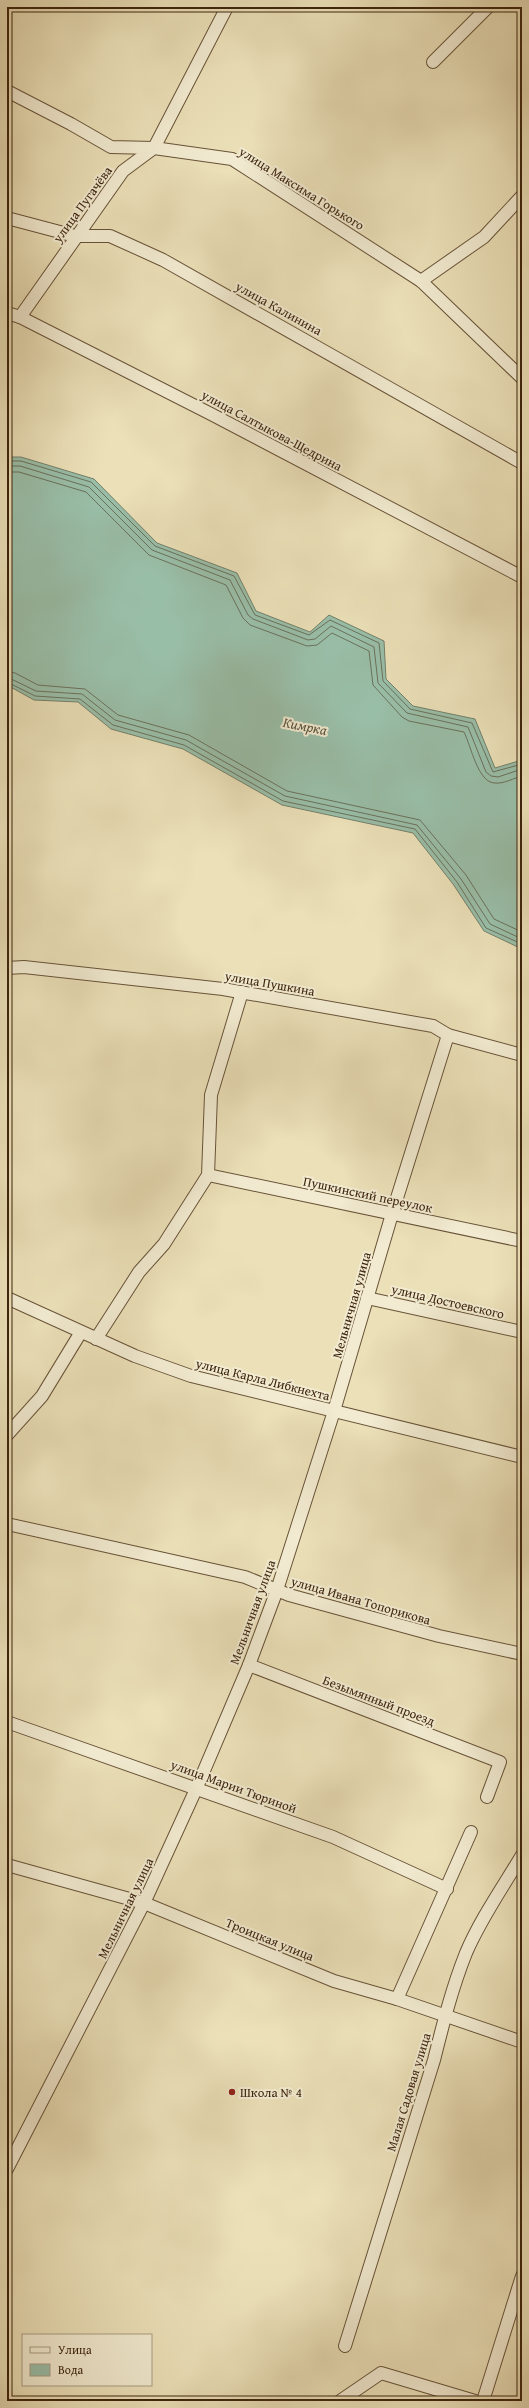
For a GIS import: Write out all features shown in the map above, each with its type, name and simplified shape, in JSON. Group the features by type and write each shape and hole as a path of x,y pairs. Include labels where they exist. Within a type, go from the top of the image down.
{"street":[{"name":"улица Пугачёва","path":"20,317 75,236 123,171 154,148 226,7"},
{"path":"433,62 488,7"},
{"name":"улица Максима Горького","path":"7,91 71,124 111,147 154,148 232,159 421,281 522,378"},
{"path":"421,281 484,237 522,196"},
{"name":"улица Калинина","path":"7,218 75,236 110,236 163,260 522,463"},
{"name":"улица Салтыкова-Щедрина","path":"7,313 20,317 211,414 522,577"},
{"name":"улица Пушкина","path":"7,968 24,967 242,992 434,1026 448,1035 522,1055"},
{"path":"96,1339 139,1272 164,1244 208,1175 211,1095 242,992"},
{"name":"Мельничная улица","path":"7,2169 144,1903 197,1788 248,1665 277,1590 334,1411 392,1214 448,1035"},
{"name":"Пушкинский переулок","path":"208,1175 522,1240"},
{"name":"улица Карла Либкнехта","path":"7,1298 135,1356 192,1376 522,1457"},
{"name":"улица Достоевского","path":"367,1298 522,1332"},
{"path":"7,1435 42,1396 81,1332"},
{"name":"улица Ивана Топорикова","path":"7,1524 245,1577 277,1590 438,1636 522,1654"},
{"name":"Безымянный проезд","path":"248,1665 500,1762 486,1797"},
{"name":"улица Марии Тюриной","path":"7,1722 333,1837 447,1889"},
{"path":"397,1999 471,1832"},
{"name":"Малая Садовая улица","path":"345,2346 434,2060 445,2016 466,1953 482,1921 522,1855"},
{"name":"Троицкая улица","path":"7,1865 144,1903 334,1981 397,1999 522,2042"},
{"path":"483,2401 522,2276"},
{"path":"340,2401 381,2373 475,2401"}],"water":[{"name":"Кимрка","path":"7,457 21,457 94,479 157,543 237,573 256,611 310,632 329,615 384,641 386,679 413,706 475,719 495,768 522,760 522,949 484,931 453,884 413,833 282,805 183,749 111,729 78,702 34,700 7,685"}],"place":[{"name":"Школа № 4","path":"232,2092"}]}
